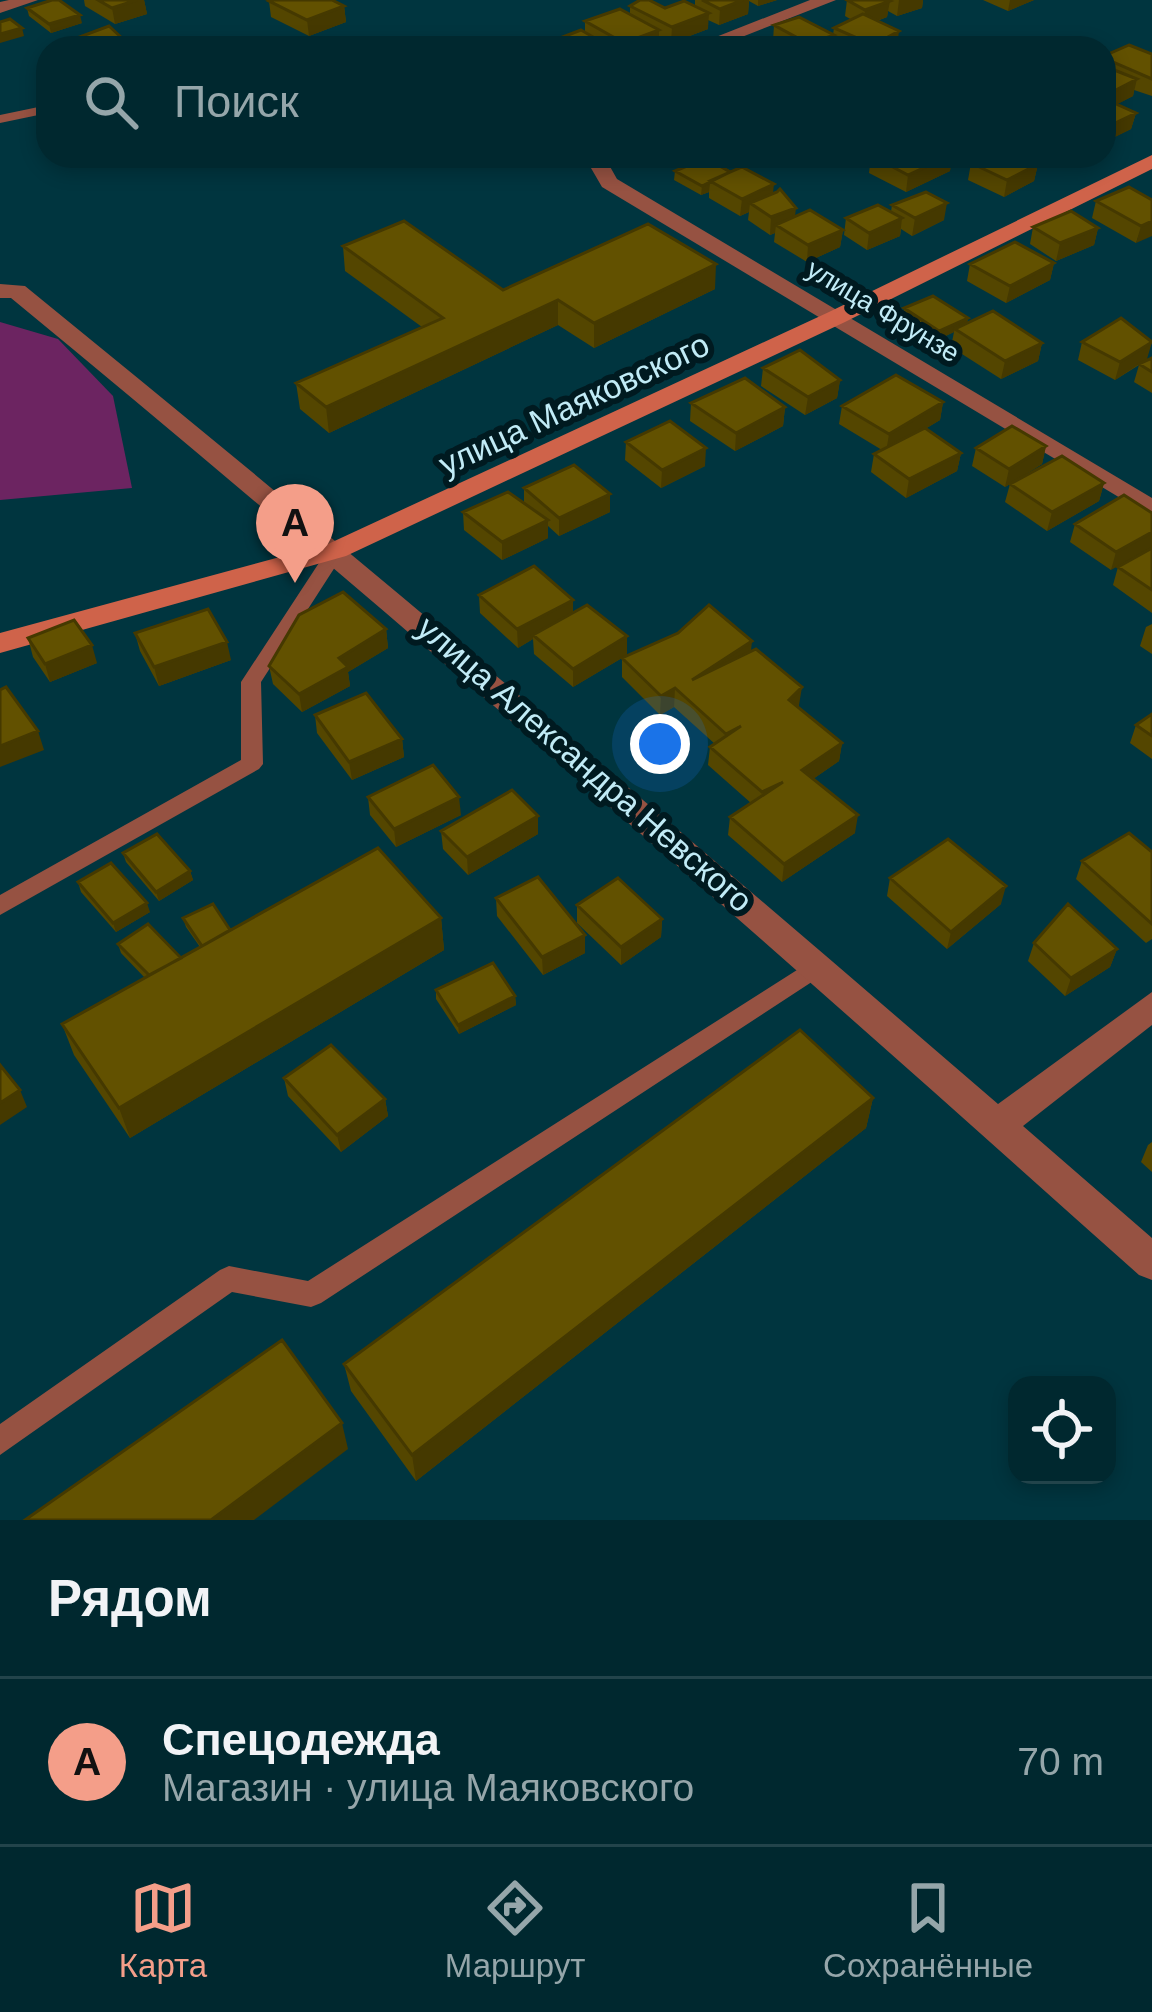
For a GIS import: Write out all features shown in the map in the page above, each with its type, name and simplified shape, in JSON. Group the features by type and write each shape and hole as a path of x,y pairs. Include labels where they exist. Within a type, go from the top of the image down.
{"street":[{"path":"0,8 28,0"},
{"path":"730,36 827,0"},
{"name":"улица Маяковского","path":"0,643 338,550 837,317 1152,161"},
{"name":"улица Фрунзе","path":"601,168 609,183 1152,508"},
{"name":"улица Александра Невского","path":"6,286 338,550 819,965 1152,1262"},
{"path":"997,1125 1152,1006"}],"lane":[{"path":"0,119 36,112"},
{"path":"0,906 252,764 251,682 338,550"},
{"path":"0,1441 229,1279 311,1294 819,965"}],"shaded area":[{"path":"0,322 58,339 113,396 132,488 0,500"}],"building":[{"path":"52,0 80,15 49,24 27,8"},
{"path":"98,0 137,0 112,8"},
{"path":"272,0 332,0 344,6 307,20"},
{"path":"640,0 665,8 684,1 709,13 672,27 630,6"},
{"path":"702,0 743,0 720,9"},
{"path":"847,0 887,0 890,1 865,10"},
{"path":"620,9 659,30 643,36 612,36 585,21"},
{"path":"863,14 899,31 890,36 852,36 834,28"},
{"path":"799,17 834,35 794,36 774,25"},
{"path":"10,19 22,28 0,34 0,22"},
{"path":"109,26 120,36 82,36"},
{"path":"1129,45 1152,54 1152,79 1116,63 1116,51"},
{"path":"1116,71 1137,79 1116,90"},
{"path":"1116,104 1136,113 1116,123"},
{"path":"723,168 730,172 702,186 675,171"},
{"path":"744,168 774,184 742,199 710,181"},
{"path":"895,168 923,168 908,175"},
{"path":"982,168 1030,168 1007,180"},
{"path":"1129,187 1152,200 1152,221 1141,226 1096,201"},
{"path":"780,189 796,208 771,217 750,203 777,192"},
{"path":"926,192 947,203 915,218 892,205"},
{"path":"878,205 902,218 869,233 846,218"},
{"path":"810,210 843,230 808,245 776,225"},
{"path":"1071,211 1098,228 1060,243 1033,227"},
{"path":"404,221 503,290 648,224 716,264 594,323 558,300 326,407 296,383 443,318 343,246"},
{"path":"1015,242 1054,263 1010,286 970,264"},
{"path":"933,296 968,318 939,331 904,308"},
{"path":"993,311 1042,343 1005,361 955,329"},
{"path":"1121,318 1152,342 1120,362 1082,342"},
{"path":"800,350 840,380 808,397 763,368"},
{"path":"1152,358 1152,372 1139,364"},
{"path":"896,375 943,402 889,434 842,406"},
{"path":"745,378 785,407 736,433 691,403"},
{"path":"670,421 706,448 662,470 626,442"},
{"path":"1012,426 1046,446 1009,469 976,448"},
{"path":"925,428 961,453 909,479 874,454"},
{"path":"1062,456 1104,483 1052,512 1010,484"},
{"path":"574,465 610,494 559,518 524,488"},
{"path":"508,492 548,520 502,542 463,512"},
{"path":"1124,495 1152,513 1152,532 1116,552 1075,524"},
{"path":"1152,548 1152,590 1118,567"},
{"path":"534,566 573,600 517,629 479,595"},
{"path":"343,592 386,629 339,658 348,667 299,694 269,666 299,615"},
{"path":"587,605 627,636 573,669 533,635"},
{"path":"709,605 752,641 692,680 756,649 802,687 789,700 842,743 802,770 858,815 784,864 730,817 783,782 762,792 710,747 741,726 726,734 675,688 661,696 622,658 678,633"},
{"path":"208,609 227,642 154,667 135,633"},
{"path":"74,620 92,645 45,664 28,638"},
{"path":"6,687 38,731 0,746 0,690"},
{"path":"366,693 402,739 349,762 315,715"},
{"path":"1152,714 1152,736 1136,725"},
{"path":"433,765 459,797 394,829 368,797"},
{"path":"512,790 538,816 467,857 441,831"},
{"path":"1129,833 1152,852 1152,924 1082,861"},
{"path":"157,834 190,871 156,892 123,853"},
{"path":"948,839 1006,886 951,932 890,878"},
{"path":"378,848 441,918 119,1108 62,1024"},
{"path":"111,863 147,903 113,923 78,882"},
{"path":"538,877 585,935 542,957 496,898"},
{"path":"618,878 662,919 621,947 577,905"},
{"path":"213,904 230,930 202,946 183,918"},
{"path":"1068,904 1117,949 1071,978 1034,943"},
{"path":"148,924 181,958 149,975 118,944"},
{"path":"493,963 515,996 458,1025 436,990"},
{"path":"800,1030 873,1098 412,1455 344,1364"},
{"path":"331,1045 385,1099 337,1135 284,1078"},
{"path":"0,1065 20,1090 0,1103"},
{"path":"282,1340 342,1423 211,1520 25,1520"}],"place":[{"name":"Спецодежда","path":"295,583"}]}
